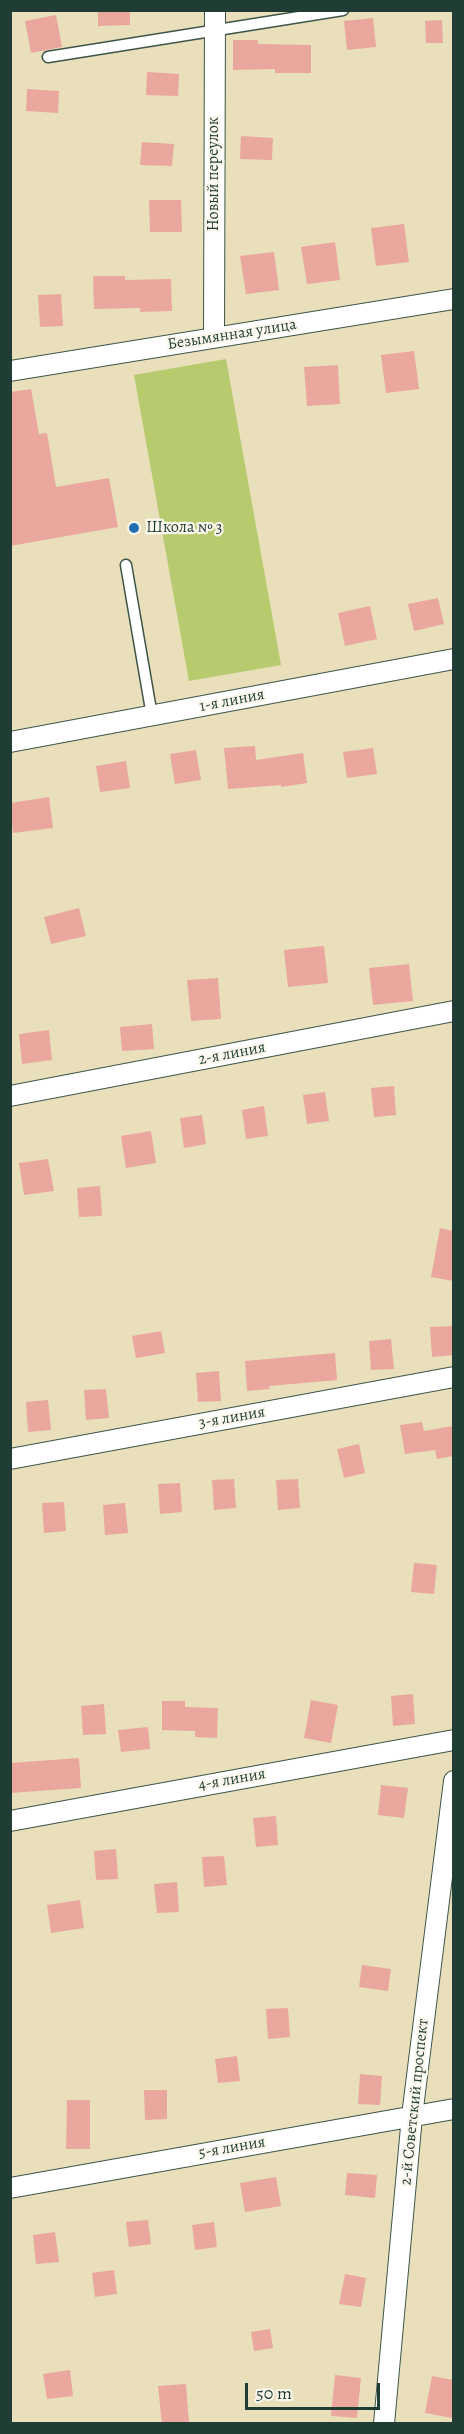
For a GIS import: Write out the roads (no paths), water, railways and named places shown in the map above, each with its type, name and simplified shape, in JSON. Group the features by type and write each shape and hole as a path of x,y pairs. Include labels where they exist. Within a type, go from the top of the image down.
{"street":[{"name":"Новый переулок","path":"214,10 214,337"},
{"name":"Безымянная улица","path":"10,371 453,299"},
{"name":"1-я линия","path":"10,742 453,659"},
{"name":"2-я линия","path":"10,1096 453,1011"},
{"name":"3-я линия","path":"10,1459 453,1377"},
{"name":"4-я линия","path":"10,1821 453,1740"},
{"name":"2-й Советский проспект","path":"384,2424 412,2116 453,1781"},
{"name":"5-я линия","path":"10,2188 453,2109"}],"lane":[{"path":"48,57 343,10"},
{"path":"126,565 152,716"}],"place":[{"name":"Школа № 3","path":"134,528"}]}
